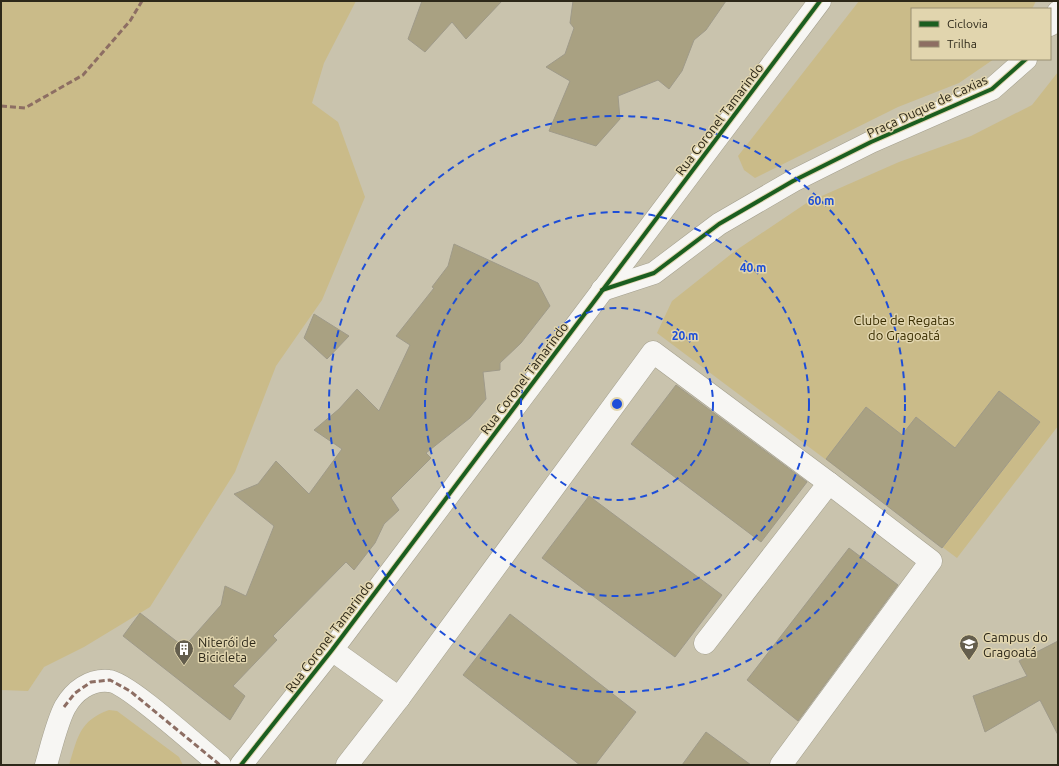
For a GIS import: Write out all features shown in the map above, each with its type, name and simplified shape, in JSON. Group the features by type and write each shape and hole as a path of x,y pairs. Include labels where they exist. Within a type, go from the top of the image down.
{"main road":[{"name":"Rua Coronel Tamarindo","path":"241,765 332,650 820,1"},
{"path":"1051,23 1058,12"},
{"name":"Praça Duque de Caxias","path":"602,290 654,273 719,224 793,181 871,142 992,89 1025,60"},
{"path":"347,765 399,698 653,352 829,482 931,561 781,765"},
{"path":"705,643 829,482"},
{"path":"332,650 399,698"},
{"path":"46,765 64,708 75,693 91,682 110,680 130,691 220,765"}],"green space":[{"path":"1,1 356,1 324,63 312,103 338,122 365,197 322,300 276,366 235,472 150,607 84,647 44,667 28,691 1,690"},
{"path":"859,1 1036,1 1032,8 911,8 911,60 993,60 959,83 898,107 755,178 744,170 738,156"},
{"name":"Clube de Regatas do Gragoatá","path":"1058,72 1058,426 957,558 657,333 672,301 735,251 808,202 899,162 971,136 1032,105"},
{"path":"109,710 117,711 179,757 183,765 69,765 81,731 91,719"}],"building":[{"path":"422,1 502,1 466,39 452,22 425,52 408,39"},
{"path":"573,1 726,1 706,30 694,40 682,71 669,89 658,80 618,96 620,119 596,146 549,131 570,81 546,67 565,54 574,28 570,23"},
{"path":"454,244 538,283 550,306 521,343 500,363 500,370 483,372 486,399 470,418 426,453 431,458 391,498 399,510 384,524 375,543 354,570 346,562 273,636 277,640 233,686 245,696 230,720 123,636 140,613 184,647 221,605 225,586 246,596 274,526 234,494 258,484 276,461 309,494 342,449 314,430 339,409 357,389 379,411 410,345 396,336 434,288 432,287 448,266"},
{"path":"314,314 349,336 327,359 304,338"},
{"path":"676,385 807,482 761,542 631,444"},
{"path":"999,391 1040,422 942,548 826,459 866,407 902,435 916,417 955,448"},
{"path":"589,496 722,595 675,657 542,558"},
{"path":"849,548 898,585 798,721 747,680"},
{"path":"510,614 636,712 595,765 580,765 463,675"},
{"path":"1058,641 1058,735 1040,700 985,732 973,696 1027,676 1019,661"},
{"path":"706,732 751,765 682,765"}],"marked path":[{"path":"1,106 25,108 83,75 130,21 142,1"},
{"path":"64,707 75,693 91,682 110,680 130,691 220,765"}],"cycle path":[{"path":"241,765 332,650 820,1"},
{"path":"602,290 654,273 719,224 793,181 871,142 992,89 1025,60"}],"place":[{"name":"Campus do Gragoatá","path":"969,661"},
{"name":"Niterói de Bicicleta","path":"184,666"}]}
